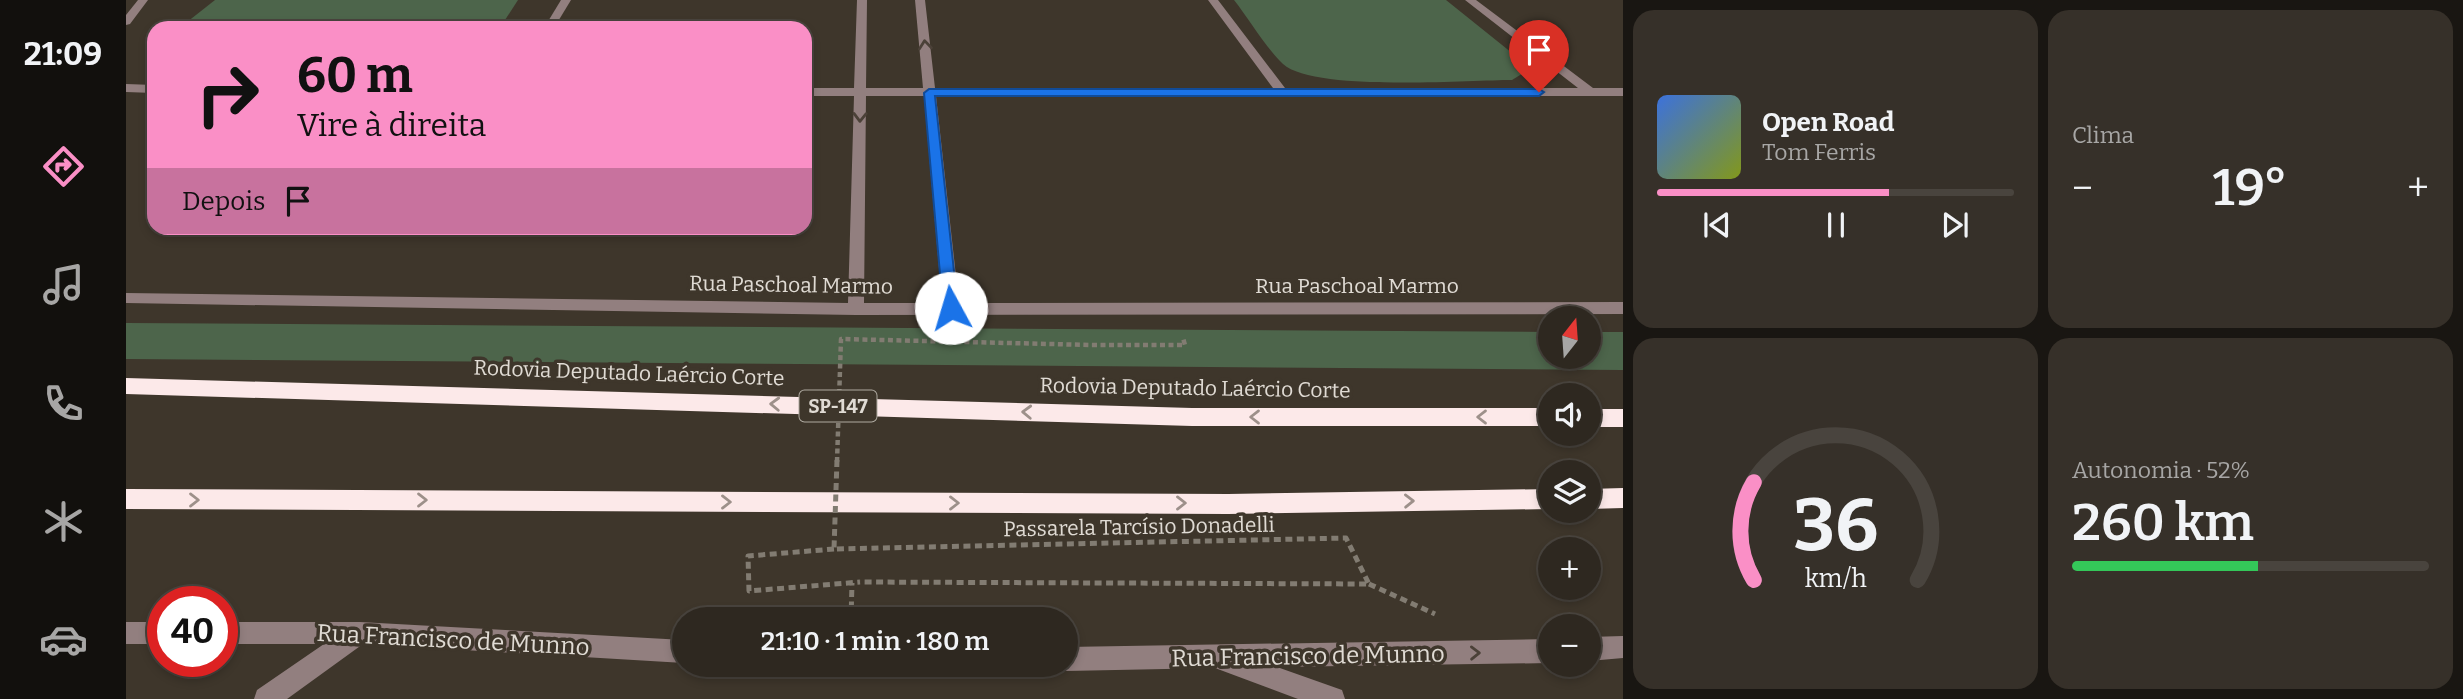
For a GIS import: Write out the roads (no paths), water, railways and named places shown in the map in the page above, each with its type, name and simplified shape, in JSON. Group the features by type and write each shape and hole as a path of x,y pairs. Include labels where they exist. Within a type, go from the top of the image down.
{"highway":[{"name":"Rodovia Deputado Laércio Corte","path":"126,386 1192,417 1538,418"},
{"path":"1601,418 1623,418"},
{"path":"1601,499 1623,498"},
{"path":"126,499 1214,504 1538,499"}],"street":[{"path":"126,22 143,0"},
{"path":"553,21 566,0"},
{"path":"856,309 862,0"},
{"path":"920,0 951,308"},
{"path":"1213,0 1282,93"},
{"path":"1470,0 1590,92"},
{"path":"127,89 147,89"},
{"path":"812,92 1623,92"},
{"name":"Rua Paschoal Marmo","path":"126,298 856,309 1623,308"},
{"path":"126,633 147,633"},
{"name":"Rua Francisco de Munno","path":"238,633 360,633 672,651"},
{"path":"266,699 360,633"},
{"path":"1601,649 1623,648"},
{"name":"Rua Francisco de Munno","path":"1078,659 1538,651"},
{"path":"1211,657 1333,699"}]}
